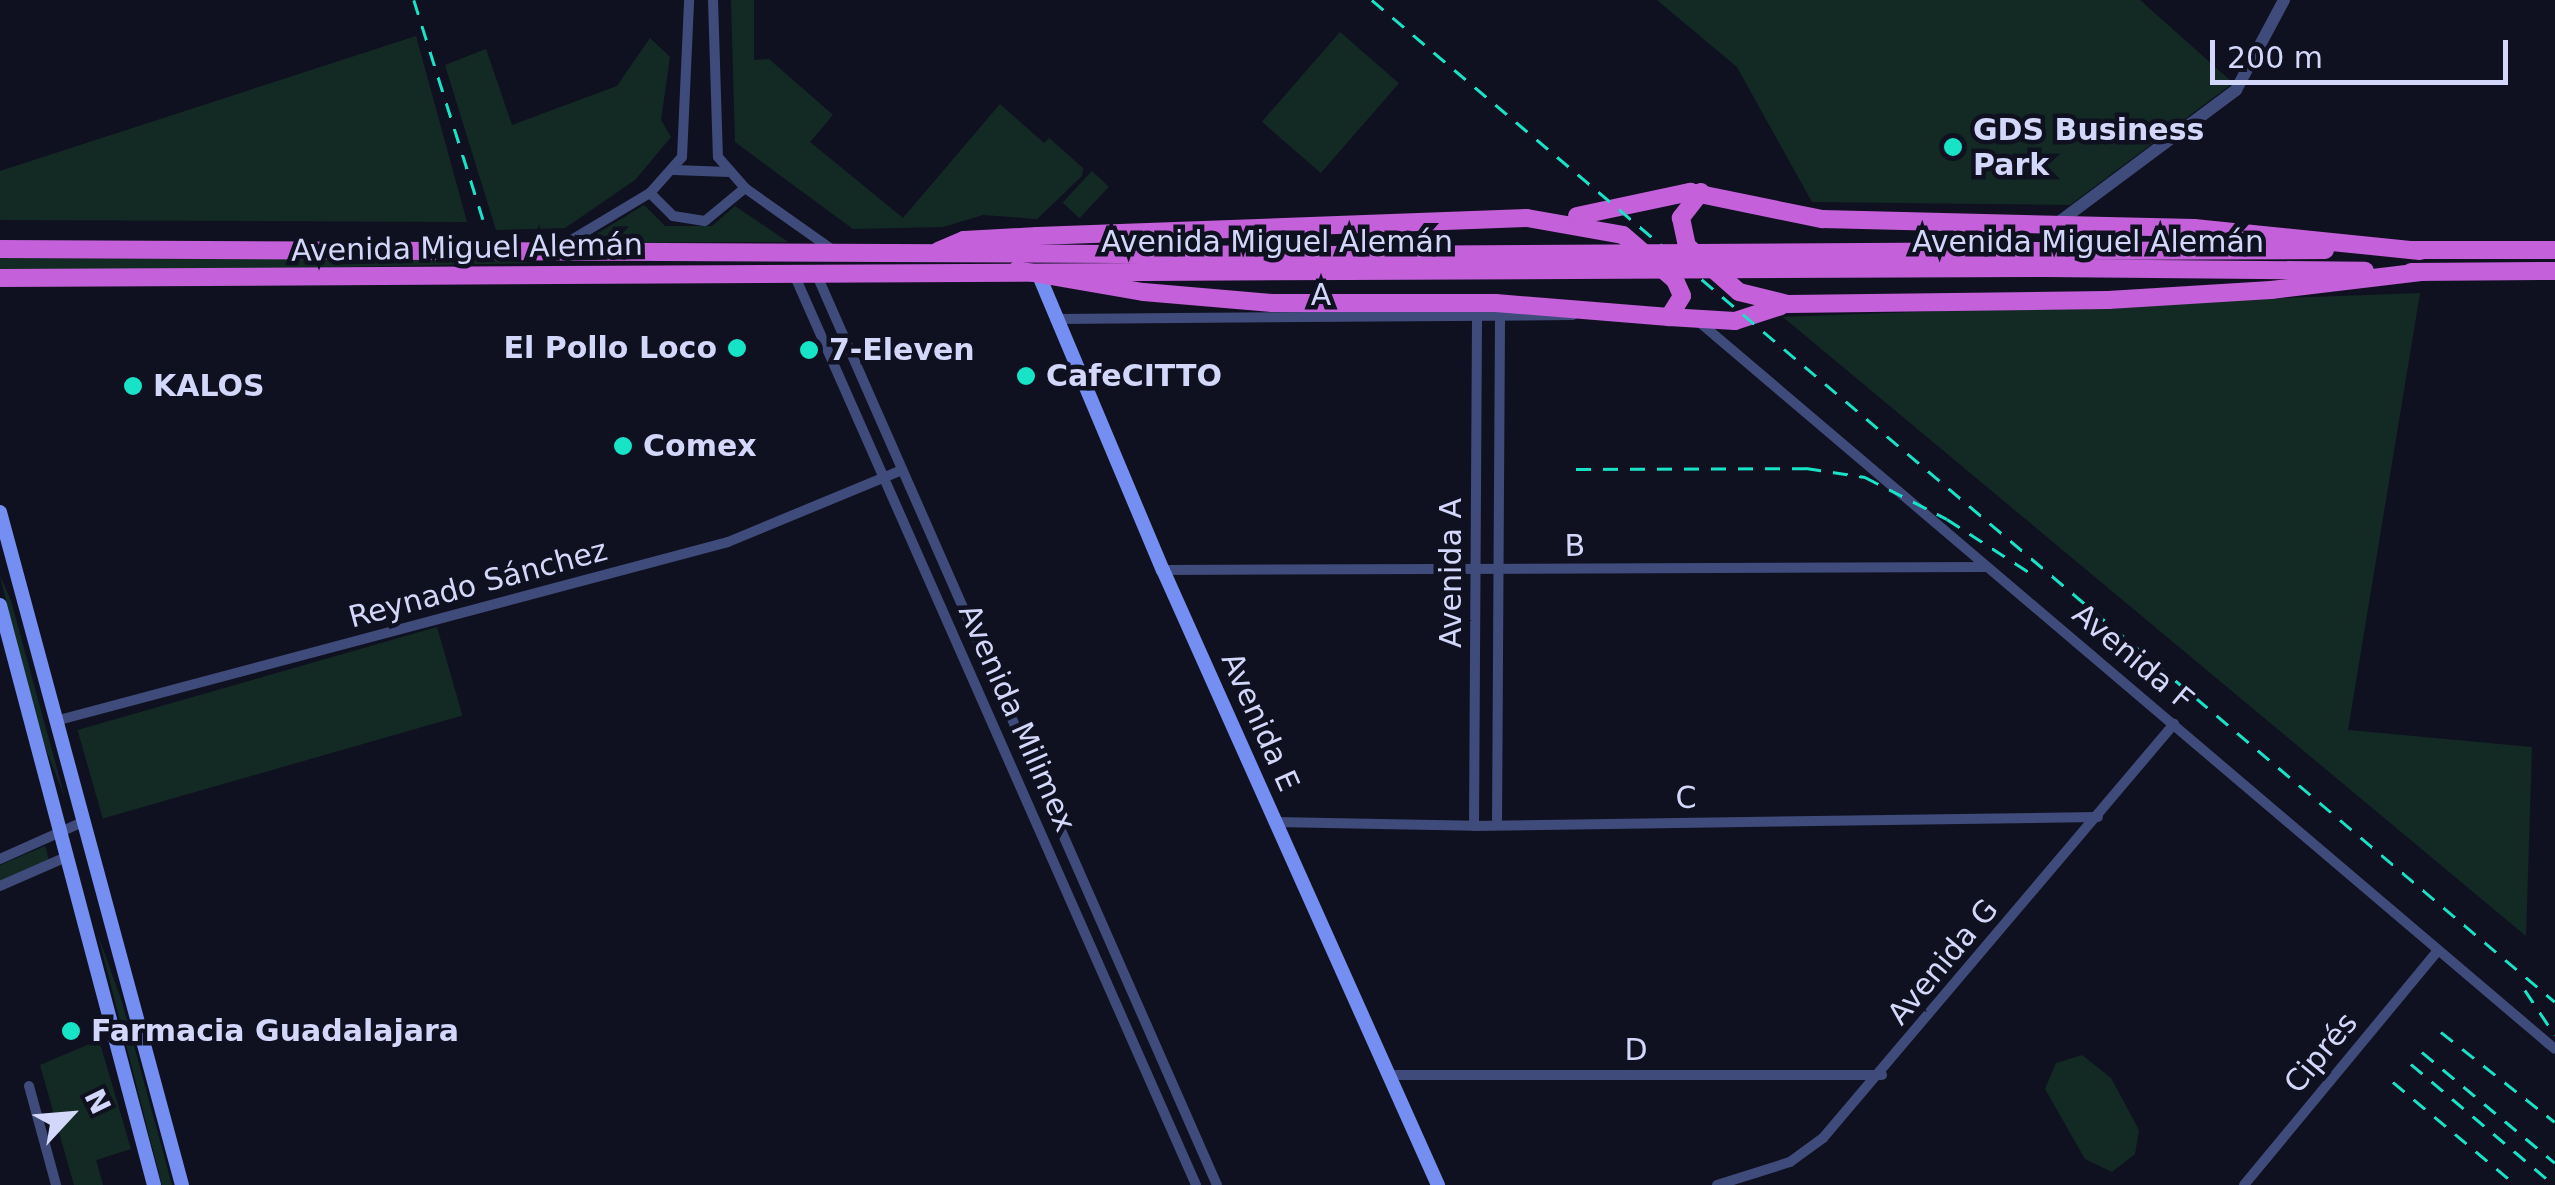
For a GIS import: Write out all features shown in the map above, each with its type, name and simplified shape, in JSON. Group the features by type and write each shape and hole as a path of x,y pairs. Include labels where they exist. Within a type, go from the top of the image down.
{"highway":[{"path":"1702,192 1681,218 1682,237 1694,254 1738,292 1788,304 2126,299 2423,272"},
{"path":"938,251 964,240 1594,215 1702,192 1822,219 2060,222 2420,250"},
{"path":"1527,218 1623,235 1675,280 1674,311"},
{"name":"Avenida Miguel Alemán","path":"0,249 832,250 1346,263 2555,272"},
{"name":"Avenida Miguel Alemán","path":"3,280 1017,270 2294,250 2555,250"},
{"path":"1017,270 1040,278 1272,303 1496,304 1587,314 1674,311 1697,320 1735,321 1788,304"}],"main road":[{"name":"Avenida E","path":"1040,278 1162,570 1438,1185"},
{"path":"0,512 58,720 72,827 66,857 154,1185"},
{"path":"0,530 39,650"},
{"path":"0,605 38,751 108,903 182,1185"}],"street":[{"path":"2060,222 2236,90 2284,0"},
{"path":"547,252 650,194 674,170 686,140 689,2 713,4 714,139 728,172 832,250"},
{"path":"688,62 714,62"},
{"path":"674,170 728,172"},
{"path":"650,194 673,216 706,221 745,188"},
{"name":"Avenida Milimex","path":"792,271 1196,1185"},
{"name":"Avenida Milimex","path":"815,271 1217,1185"},
{"name":"A","path":"1054,319 1500,320 1587,314"},
{"name":"Avenida A","path":"1474,826 1477,320"},
{"name":"Avenida A","path":"1496,826 1500,320"},
{"name":"Avenida F","path":"1697,320 2437,952 2555,1048"},
{"path":"1734,352 1735,321"},
{"name":"Reynado Sánchez","path":"58,720 728,542 902,470"},
{"name":"B","path":"1162,570 1498,572 1987,567"},
{"path":"1475,714 1498,713"},
{"name":"Avenida G","path":"1717,1185 1801,1156 1882,1075 2174,724"},
{"name":"C","path":"1274,822 1496,826 2098,817"},
{"path":"0,858 72,827"},
{"path":"0,886 66,857"},
{"name":"Ciprés","path":"2244,1185 2437,952"},
{"name":"D","path":"1390,1076 1882,1075"},
{"path":"29,1086 56,1185"}],"green space":[{"path":"731,0 754,0 754,60 769,59 833,115 810,142 903,218 1000,104 1044,143 1049,138 1083,168 1082,176 1037,219 983,215 943,227 853,229 735,142"},
{"name":"GDS Business Park","path":"1657,0 2140,0 2233,83 2070,205 1812,202 1737,67"},
{"path":"1340,32 1399,83 1321,173 1262,122"},
{"path":"416,36 467,222 0,220 0,171"},
{"path":"650,38 670,57 661,120 671,137 635,180 565,228 496,230 445,65 486,49 512,125 617,86"},
{"path":"1092,171 1109,187 1079,218 1063,202"},
{"path":"644,205 665,226 712,226 735,206 788,242 582,243"},
{"path":"0,256 429,257 538,263 0,274"},
{"path":"2420,293 2348,730 2532,747 2526,936 1783,317"},
{"path":"0,575 11,601 65,798 35,721"},
{"path":"437,627 462,715 103,819 77,730"},
{"path":"45,846 49,860 0,881 0,865"},
{"path":"98,935 122,1002 172,1185 162,1185"},
{"path":"99,1040 131,1149 96,1160 103,1185 74,1185 40,1065"},
{"path":"2082,1055 2111,1078 2139,1130 2135,1154 2112,1172 2085,1159 2045,1089 2056,1063"}],"railway":[{"path":"414,0 483,219"},
{"path":"1372,0 2555,1002"},
{"path":"1576,469 1806,468 1865,477 1947,519 2029,572"},
{"path":"2525,990 2555,1035"},
{"path":"2441,1032 2555,1122"},
{"path":"2422,1052 2555,1163"},
{"path":"2411,1064 2554,1185"},
{"path":"2393,1082 2516,1185"}],"place":[{"name":"GDS Business Park","path":"1953,147"},
{"name":"El Pollo Loco","path":"737,348"},
{"name":"7-Eleven","path":"809,350"},
{"name":"CafeCITTO","path":"1026,376"},
{"name":"KALOS","path":"133,386"},
{"name":"Comex","path":"623,446"},
{"name":"Farmacia Guadalajara","path":"71,1031"}]}
